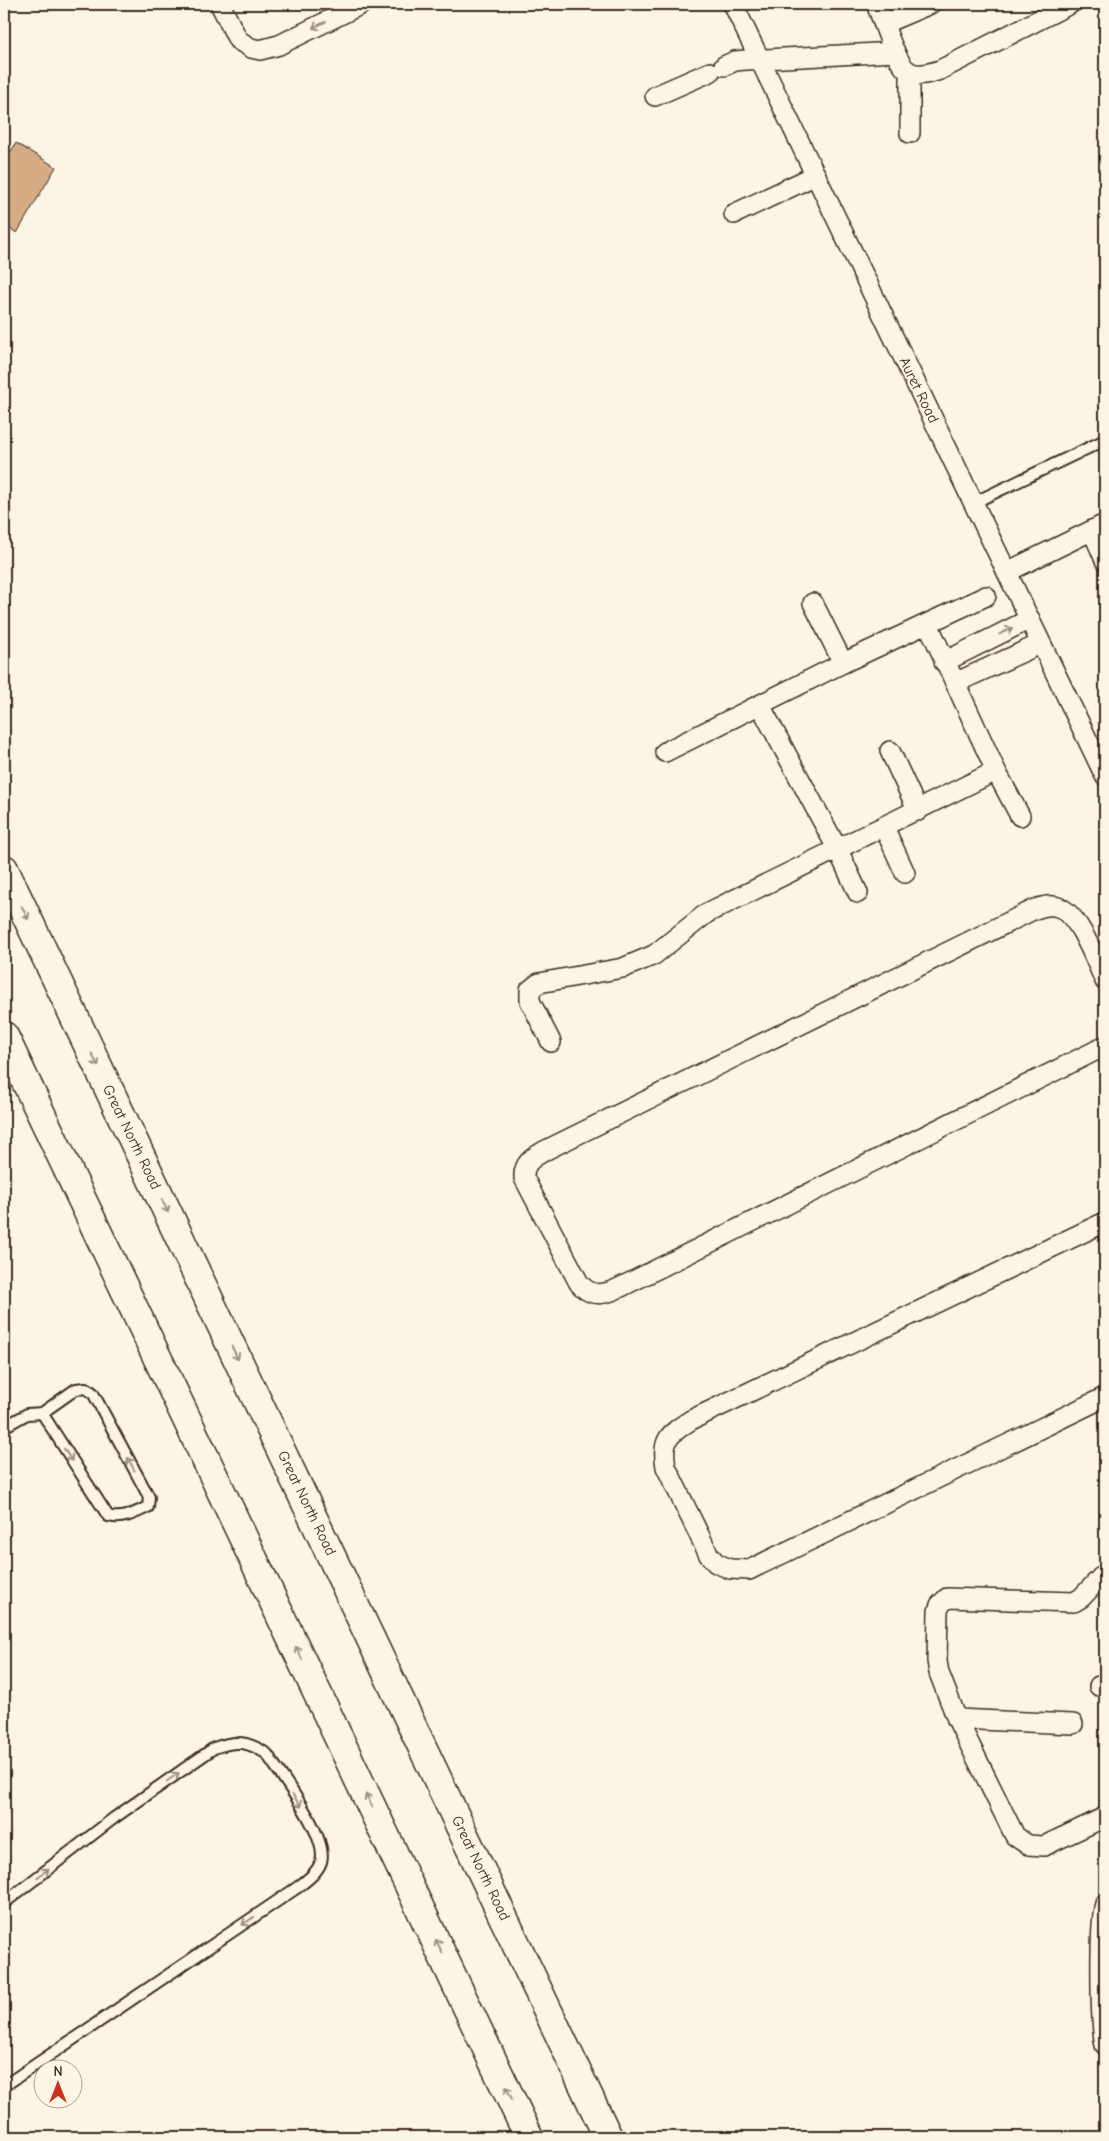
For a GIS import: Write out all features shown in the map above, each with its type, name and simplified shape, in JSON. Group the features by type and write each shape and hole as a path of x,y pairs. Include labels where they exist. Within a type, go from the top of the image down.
{"main road":[{"name":"Great North Road","path":"4,869 608,2137"},
{"path":"4,1036 529,2137"}],"street":[{"path":"220,4 238,40 251,48 260,50 279,45 362,4"},
{"name":"Auret Road","path":"733,4 1105,776"},
{"path":"876,4 895,52 904,68 910,72 929,74 1070,4"},
{"path":"885,23 930,4"},
{"path":"655,96 735,61 895,52"},
{"path":"910,72 910,133"},
{"path":"734,214 816,175"},
{"path":"1006,572 1098,527 1105,560"},
{"path":"665,752 843,663 986,596"},
{"path":"813,603 843,663"},
{"path":"944,662 1030,619"},
{"path":"928,624 996,771 1020,816"},
{"path":"955,682 1040,644"},
{"path":"760,705 838,850 858,893"},
{"path":"890,751 918,811"},
{"path":"551,1042 530,1001 530,990 539,983 623,968 639,962 654,955 707,913 918,811 996,771"},
{"path":"884,827 905,873"},
{"path":"1105,981 1071,916 1060,907 1052,906 1035,909 546,1150 529,1160 526,1165 524,1178 579,1283 589,1292 604,1294 621,1288 1105,1046"},
{"path":"1105,1222 692,1420 672,1433 667,1439 664,1459 666,1467 709,1555 722,1567 739,1571 749,1570 1105,1398"},
{"path":"1105,1573 1081,1598 1074,1602 952,1598 944,1600 938,1611 937,1661 957,1719 1010,1830 1024,1843 1039,1846 1051,1844 1105,1816"},
{"path":"957,1719 1072,1724"},
{"path":"1105,1904 1102,1923 1102,2020 1105,2045"}],"lane":[{"path":"973,503 1105,440"},
{"path":"4,1427 27,1414 42,1414 76,1389 86,1388 93,1393 149,1497 148,1507 127,1516 116,1518 108,1516 42,1414"},
{"path":"4,1903 122,1813 214,1748 229,1742 256,1746 267,1754 317,1832 322,1849 321,1861 314,1874 298,1887 4,2086"}],"building":[{"path":"16,143 56,167 17,233 4,225 4,163"}]}
